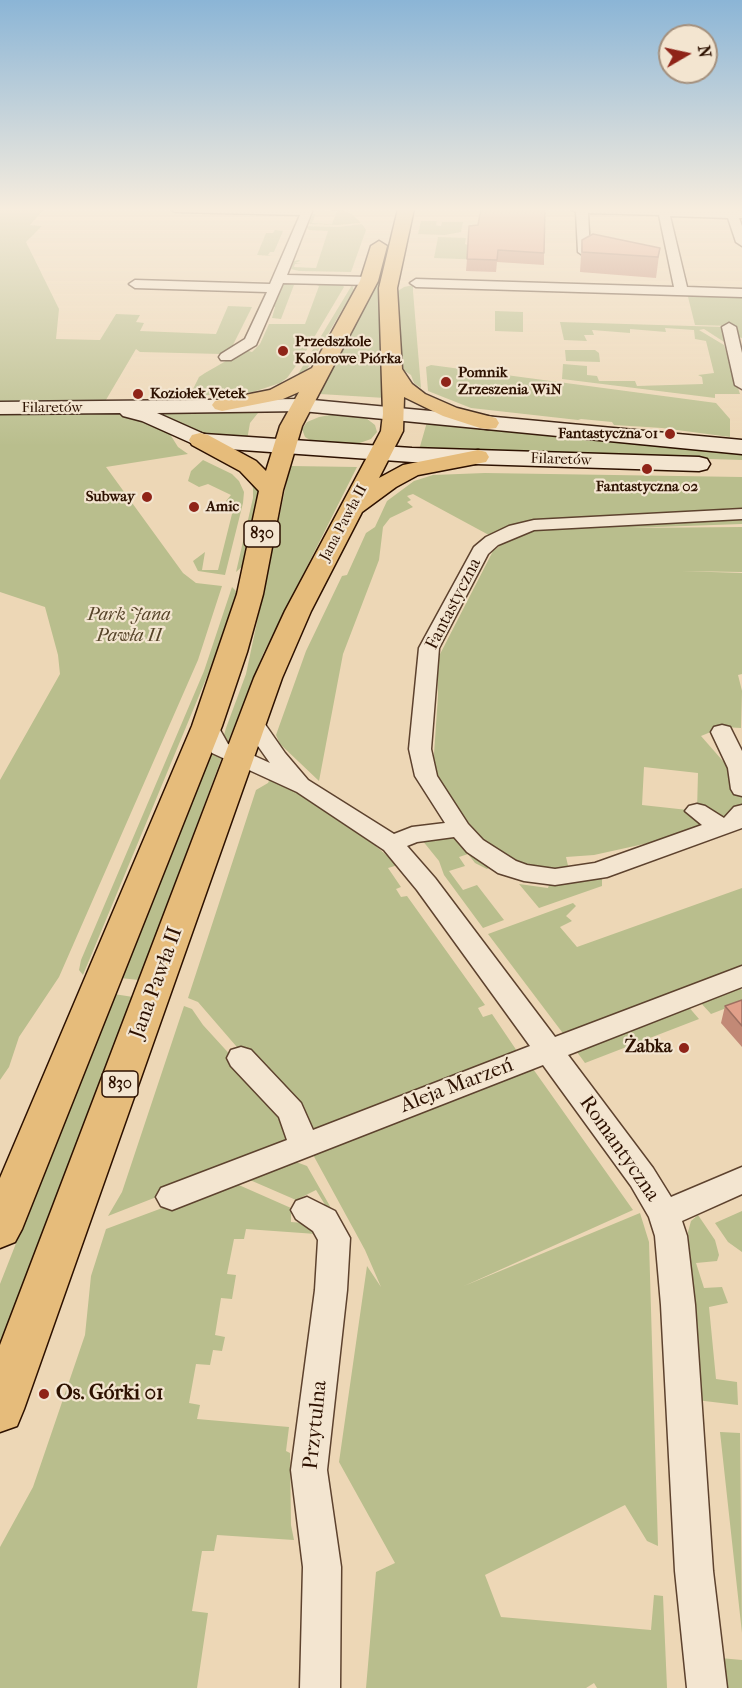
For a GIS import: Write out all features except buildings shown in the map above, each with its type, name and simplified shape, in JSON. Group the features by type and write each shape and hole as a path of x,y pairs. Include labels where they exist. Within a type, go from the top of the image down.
{"main road":[{"name":"830","path":"0,1229 207,726 233,652 250,594 271,490 283,447 319,372 365,288"},
{"name":"830","path":"380,453 392,431 394,414 390,367 389,288"},
{"path":"390,367 405,388 418,398 450,412 488,423"},
{"path":"222,405 276,395 319,372"},
{"name":"Filaretów","path":"0,408 302,405 742,447"},
{"name":"Filaretów","path":"98,408 143,415 200,440 380,453 742,466"},
{"path":"200,440 248,466 271,490"},
{"name":"Jana Pawła II","path":"0,1409 238,758 283,644 380,453"},
{"path":"350,511 388,482 411,470 478,457"}],"street":[{"path":"226,357 251,342 275,288"},
{"path":"574,288 742,293"},
{"path":"729,327 742,385"},
{"name":"Fantastyczna","path":"741,512 656,515 534,525 500,536 480,551 429,648 420,749 426,776 460,829 475,846 507,867 524,873 555,877 598,871 735,822 742,812"},
{"name":"Romantyczna","path":"252,722 277,758 305,787"},
{"path":"207,726 220,748 238,758"},
{"path":"722,732 739,768 742,789"},
{"name":"Romantyczna","path":"238,758 305,787 392,844 426,884 654,1195 664,1214 671,1236 678,1305 694,1571 707,1688"},
{"path":"698,812 722,827"},
{"path":"392,844 412,835 460,829"},
{"name":"Aleja Marzeń","path":"172,1197 742,976"},
{"path":"241,1058 291,1112 304,1145"},
{"path":"664,1214 742,1180"},
{"name":"Przytulna","path":"307,1210 324,1221 334,1238 331,1290 309,1470 322,1567 320,1688"}],"green space":[{"name":"Park Jana Pawła II","path":"0,288 49,288 59,309 56,339 100,340 116,314 140,315 136,322 144,323 140,331 216,334 228,306 252,307 231,349 221,354 140,352 136,349 100,410 123,413 168,431 178,447 188,454 106,467 183,573 196,583 222,586 198,660 59,977 19,1037 9,1067 0,1080 0,780 60,674 58,655 45,607 0,592"},
{"path":"280,288 293,288 281,319 272,318 275,307 272,306"},
{"path":"318,288 344,288 303,356 287,378 280,383 253,392 181,397 192,391 199,377 205,373 245,350 252,352 260,344 269,324 305,324"},
{"path":"350,288 353,288 354,290 306,371 300,378 295,379"},
{"path":"370,288 385,288 385,398 320,394"},
{"path":"403,288 413,288 421,388 414,383 411,375 403,370 398,291"},
{"path":"687,293 742,295 742,338 737,337 733,326 695,325"},
{"path":"495,311 523,312 523,332 495,331"},
{"path":"560,322 725,327 732,347 704,329 699,330 724,345 740,394 715,394 715,398 562,379 563,364 587,366 587,375 597,376 599,381 635,381 637,386 703,384 702,377 698,375 714,373 706,341 695,339 694,330 665,328 666,332 630,329 630,333 592,330 594,335 584,335 587,341 564,340"},
{"path":"565,350 595,350 599,353 600,362 566,361"},
{"path":"431,365 716,403 730,419 730,437 471,408 428,391 426,367"},
{"path":"141,408 262,408 250,423 247,440 203,437"},
{"path":"335,414 366,418 375,425 377,432 371,439 357,444 315,443 305,437 302,429 307,422"},
{"path":"427,422 742,450 742,460 419,450"},
{"path":"203,460 232,474 239,481 244,492 225,575 198,571 193,561 205,552 202,570 218,570 234,506 226,501 231,495 208,484 199,487 188,481 191,471"},
{"path":"290,466 357,467 263,654 228,742 224,735 246,674"},
{"path":"485,473 742,477 742,524 628,528 742,527 742,572 681,571 742,573 742,674 738,675 742,691 741,728 723,727 701,736 729,768 742,789 742,812 721,827 594,855 566,857 569,870 528,867 514,862 489,846 447,798 433,768 438,696 437,660 493,551 509,539 487,534 413,494 407,496 411,500 407,502 413,507 390,518 383,527 379,560 343,654 319,781 280,744 276,735 306,651 342,576 347,575 366,533 375,527 387,501 414,481 433,475","holes":["644,767 698,773 697,811 642,805"]},
{"path":"249,479 255,479 259,496 243,566 236,572 253,498 253,488"},
{"path":"232,587 237,592 236,598 218,650 83,975 79,970 81,960 204,671"},
{"path":"211,749 222,757 139,980 120,978"},
{"path":"270,779 282,782 357,830 398,865 388,868 401,887 396,889 401,897 407,896 485,1005 478,1008 483,1017 492,1014 519,1054 317,1132 306,1127 198,1002 188,998 256,790 268,783"},
{"path":"445,834 459,838 492,866 487,869 475,863 468,854 459,857 465,866 449,871 463,890 477,885 504,920 483,928 444,875 439,861 422,840"},
{"path":"602,877 602,886 539,908 519,884 548,888 550,882"},
{"path":"742,888 742,970 565,1036 488,934 573,903 576,906 566,916 572,921 560,927 577,947"},
{"path":"738,986 742,990 742,1002 711,1014 699,1001"},
{"path":"114,994 133,997 0,1346 0,1284"},
{"path":"687,1005 699,1019 585,1063 574,1048"},
{"path":"184,1006 192,1009 203,1025 286,1116 297,1142 108,1216 122,1192"},
{"path":"531,1066 633,1210 464,1286 640,1213 649,1242 658,1546 647,1541 625,1505 485,1575 501,1617 651,1630 654,1595 663,1596 667,1688 597,1688 594,1683 586,1688 366,1688 376,1572 395,1563 339,1462 367,1266 381,1287 365,1250 311,1151"},
{"path":"288,1159 307,1166 331,1208 327,1208 316,1190 296,1200 243,1177"},
{"path":"232,1182 291,1208 291,1222 317,1224 316,1234 246,1229 244,1239 234,1239 227,1274 236,1275 232,1299 221,1298 215,1335 225,1337 222,1351 213,1350 210,1365 196,1364 189,1403 200,1405 197,1419 289,1427 286,1451 290,1453 291,1525 294,1540 217,1535 214,1551 202,1551 192,1611 208,1613 197,1688 0,1688 0,1547 33,1487 85,1335 91,1276 106,1229"},
{"path":"742,1211 742,1252 728,1242 715,1223"},
{"path":"698,1215 715,1240 719,1255 717,1261 696,1263 704,1288 722,1287 728,1303 709,1307 716,1379 737,1382 738,1405 696,1400 688,1232 691,1221"},
{"path":"720,1432 740,1433 742,1633"},
{"path":"720,1658 742,1660 742,1688 725,1688"}],"place":[{"name":"Przedszkole Kolorowe Piórka","path":"283,351"},
{"name":"Pomnik Zrzeszenia WiN","path":"446,382"},
{"name":"Koziołek Vetek","path":"138,394"},
{"name":"Fantastyczna 01","path":"670,434"},
{"name":"Fantastyczna 02","path":"647,469"},
{"name":"Subway","path":"147,497"},
{"name":"Amic","path":"194,507"},
{"name":"Żabka","path":"684,1048"},
{"name":"Os. Górki 01","path":"44,1394"}]}
